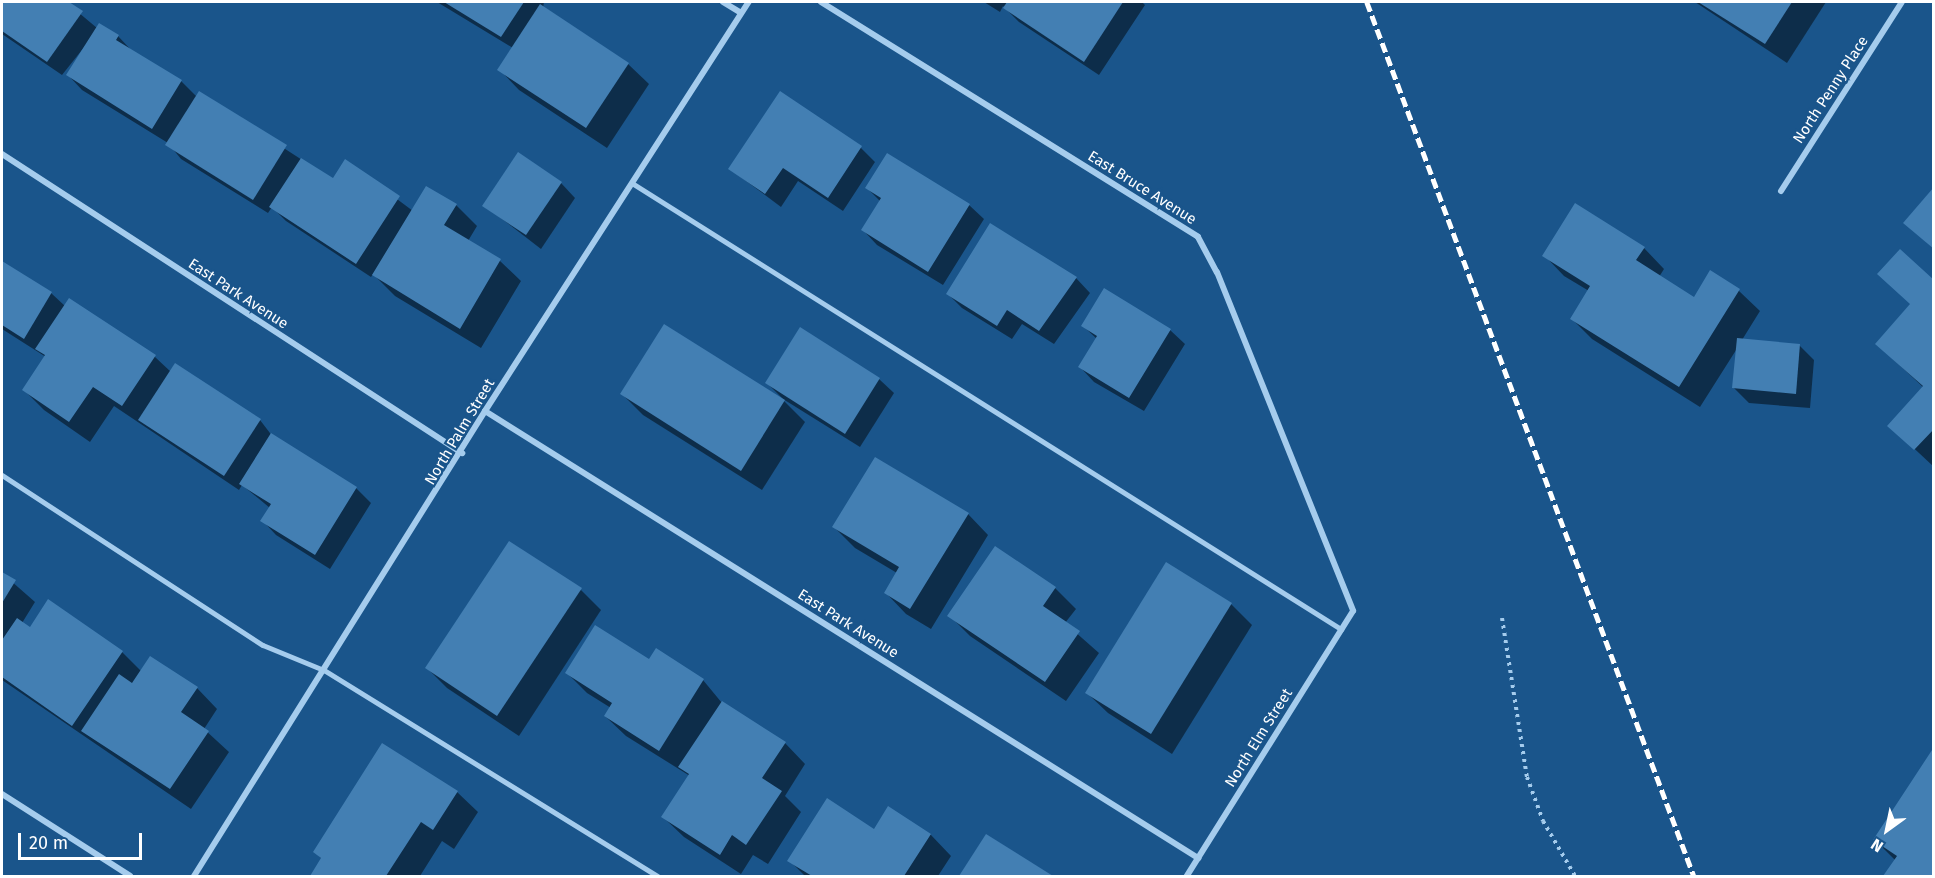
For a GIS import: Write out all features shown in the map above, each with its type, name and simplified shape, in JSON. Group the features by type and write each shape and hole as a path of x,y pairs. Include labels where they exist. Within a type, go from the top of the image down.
{"street":[{"path":"723,2 741,13"},
{"name":"North Palm Street","path":"194,876 462,453 485,411 749,2"},
{"name":"East Bruce Avenue","path":"821,2 1198,237 1217,272 1353,611"},
{"name":"North Penny Place","path":"1780,191 1902,2"},
{"name":"East Park Avenue","path":"2,154 462,453"},
{"name":"East Park Avenue","path":"485,411 1198,858"},
{"name":"North Elm Street","path":"1186,876 1353,611"},
{"path":"2,794 130,876"}],"lane":[{"path":"632,183 1341,629"},
{"path":"2,475 263,645 324,670 657,876"}],"path":[{"path":"1502,618 1527,777 1543,821 1575,876"}],"building":[{"path":"2,2 69,2 83,11 47,62 2,31"},
{"path":"444,2 524,2 501,37"},
{"path":"1007,2 1123,2 1084,62 1003,8"},
{"path":"1698,2 1792,2 1765,44"},
{"path":"540,4 629,63 586,128 497,70"},
{"path":"99,23 119,35 116,40 182,80 152,129 66,75"},
{"path":"199,91 287,145 253,200 165,145"},
{"path":"780,91 862,146 828,198 783,168 765,194 728,169"},
{"path":"518,152 562,182 526,235 482,206"},
{"path":"887,153 970,204 928,272 861,230 881,198 865,188"},
{"path":"301,158 333,178 345,159 400,196 356,264 269,207"},
{"path":"426,186 457,204 444,225 501,259 460,329 372,275"},
{"path":"1934,187 1934,249 1903,223"},
{"path":"1575,203 1645,247 1636,260 1694,297 1710,270 1740,289 1679,387 1570,319 1590,286 1542,256"},
{"path":"990,223 1077,277 1039,331 1007,310 997,326 946,294"},
{"path":"1900,249 1934,280 1934,429 1914,450 1887,426 1923,386 1875,344 1910,304 1877,274"},
{"path":"2,261 52,292 24,339 2,325"},
{"path":"1104,288 1171,329 1129,398 1078,367 1097,336 1081,326"},
{"path":"69,298 156,355 122,406 93,387 69,422 22,390 45,355 35,349"},
{"path":"664,324 785,400 741,471 620,394"},
{"path":"800,327 880,378 845,434 765,383"},
{"path":"1737,338 1800,344 1796,394 1732,388"},
{"path":"175,363 261,419 224,476 138,420"},
{"path":"271,433 357,487 315,555 260,521 271,504 239,484"},
{"path":"875,457 969,513 910,609 884,593 899,567 832,527"},
{"path":"509,541 582,588 497,716 425,668"},
{"path":"995,546 1056,587 1043,606 1080,631 1045,682 947,616"},
{"path":"1166,562 1232,603 1151,734 1085,693"},
{"path":"2,572 16,580 2,603"},
{"path":"48,599 123,651 72,726 2,677 2,640 17,618 30,627"},
{"path":"595,625 649,659 656,648 704,679 659,751 604,716 612,703 565,673"},
{"path":"150,656 198,687 181,712 209,731 170,789 81,731 119,674 132,683"},
{"path":"722,701 786,742 762,778 782,791 746,845 732,835 720,855 661,817 689,774 678,767"},
{"path":"382,743 458,791 433,830 421,822 386,876 310,876 321,858 313,852"},
{"path":"1934,747 1934,876 1883,876 1897,856 1873,840"},
{"path":"827,798 874,829 888,806 931,834 904,876 812,876 787,861"},
{"path":"986,834 1053,876 959,876"}],"railway":[{"path":"1367,2 1694,876"}]}
